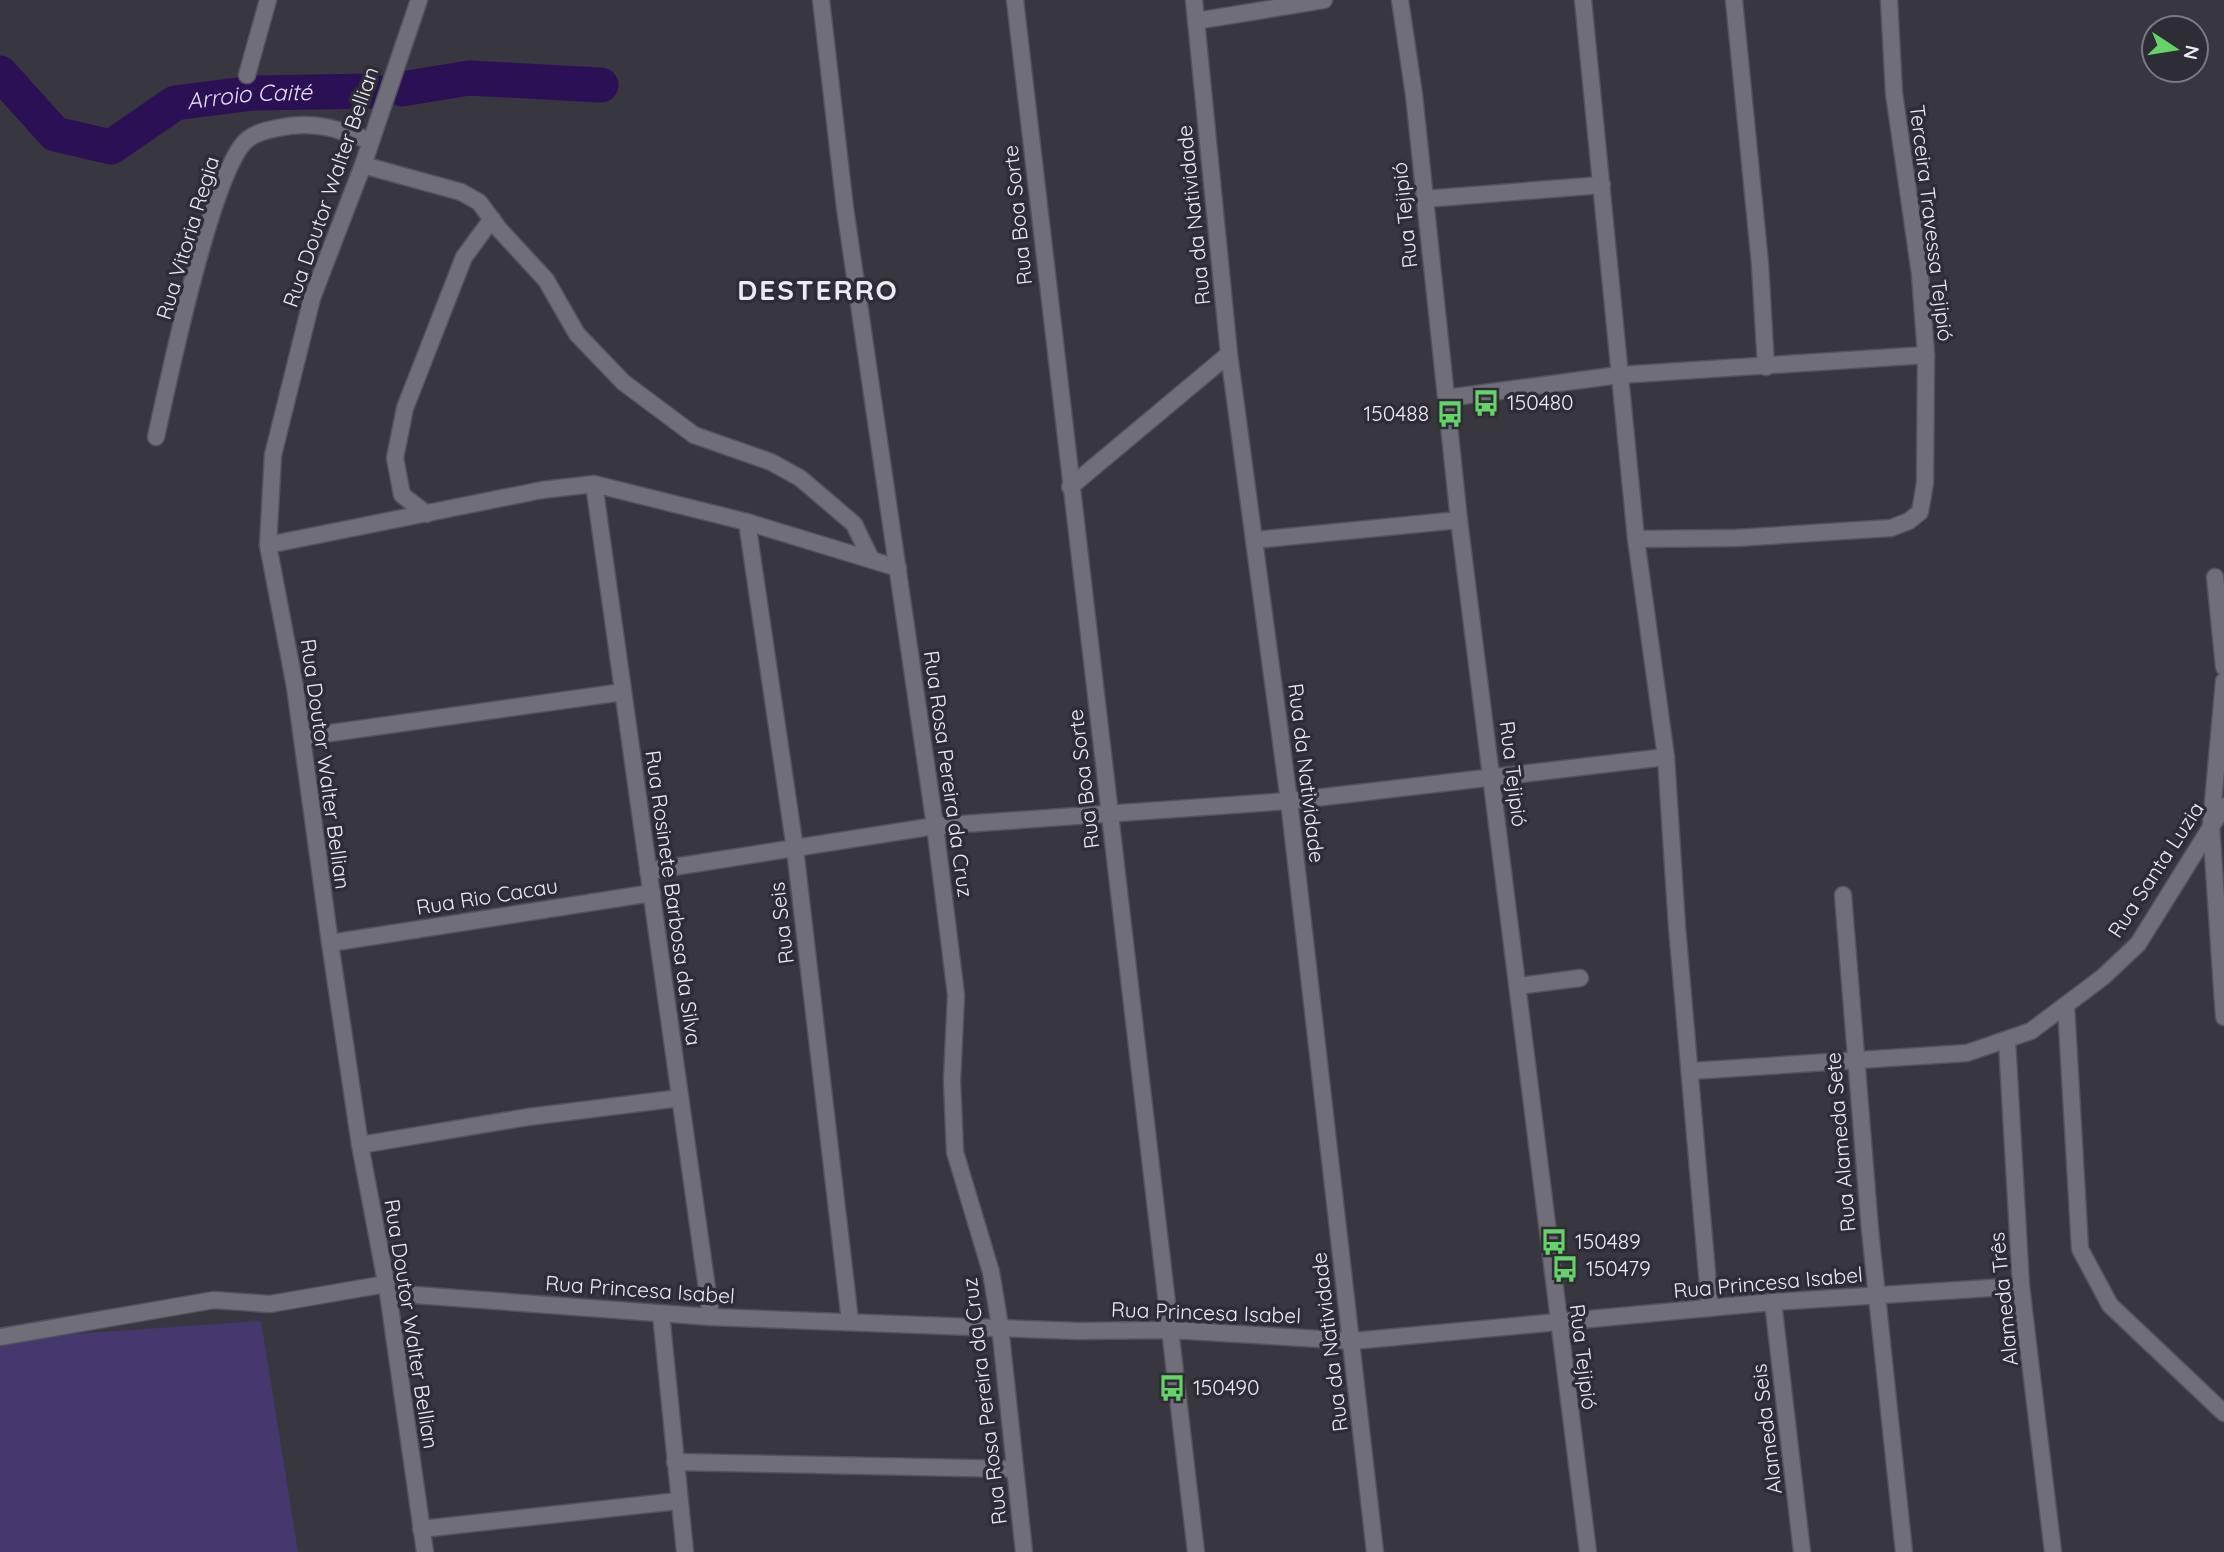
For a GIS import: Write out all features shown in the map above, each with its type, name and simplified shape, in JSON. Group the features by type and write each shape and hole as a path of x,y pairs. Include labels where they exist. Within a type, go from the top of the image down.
{"street":[{"path":"247,75 268,0"},
{"name":"Rua Doutor Walter Bellian","path":"419,0 363,165 313,298 282,411 269,488 268,545 302,737 360,1145 387,1288 425,1552"},
{"name":"Rua Rosa Pereira da Cruz","path":"821,0 845,208 935,827 956,995 952,1082 955,1152 962,1182 981,1230 1000,1326 1024,1552"},
{"name":"Rua Boa Sorte","path":"1015,0 1196,1552"},
{"name":"Rua da Natividade","path":"1194,0 1229,355 1289,801 1353,1341 1375,1552"},
{"path":"1196,20 1324,0"},
{"name":"Rua Tejipió","path":"1400,0 1459,520 1588,1552"},
{"path":"1583,0 1636,539 1665,757 1710,1308"},
{"path":"1734,0 1760,264 1766,367"},
{"name":"Terceira Travessa Tejipió","path":"1447,398 1619,375 1926,355 1920,274 1894,93 1889,0"},
{"name":"Rua Vitoria Regia","path":"156,437 191,289 225,178 241,146 262,131 308,123 322,124 371,141"},
{"path":"363,165 461,192 479,202 546,280 577,334 624,382 658,411 694,435 771,462 800,478 854,524 870,557"},
{"path":"1424,199 1602,185"},
{"path":"427,514 402,495 395,458 405,408 464,257 492,219"},
{"path":"1070,487 1229,355"},
{"path":"1636,539 1736,538 1891,527 1909,521 1920,512 1925,483 1926,355"},
{"path":"268,545 561,486 594,484 747,522 870,557 898,568"},
{"name":"Rua Rosinete Barbosa da Silva","path":"594,484 710,1317"},
{"path":"1255,540 1459,520"},
{"name":"Rua Seis","path":"747,522 795,849 850,1321"},
{"path":"2215,577 2224,667"},
{"path":"2224,681 2211,825 2224,1017"},
{"path":"302,737 624,692"},
{"path":"648,871 935,827 1289,801 1665,757"},
{"name":"Rua Santa Luzia","path":"1691,1071 1967,1053 2031,1031 2066,1006 2138,944 2224,806"},
{"name":"Rua Rio Cacau","path":"330,943 652,893"},
{"name":"Rua Alameda Sete","path":"1843,895 1855,1060 1904,1552"},
{"path":"1518,986 1580,978"},
{"path":"2066,1006 2080,1249 2110,1305 2224,1413"},
{"name":"Alameda Três","path":"2007,1041 2021,1286 2053,1552"},
{"path":"360,1145 528,1117 680,1098"},
{"name":"Rua Princesa Isabel","path":"0,1337 215,1300 270,1304 387,1288 710,1317 1078,1331 1171,1330 1353,1341 1773,1302 2021,1286"},
{"name":"Alameda Seis","path":"1773,1302 1802,1552"},
{"path":"661,1314 685,1552"},
{"path":"674,1462 1015,1469"},
{"path":"421,1529 678,1501"}],"shaded area":[{"path":"261,1321 298,1552 0,1552 0,1339"}],"waterway":[{"name":"Arroio Caité","path":"0,73 55,134 111,147 175,103 253,93 373,91"},
{"name":"Arroio Caité","path":"402,89 469,78 601,85"}],"place":[{"name":"150480","path":"1486,403"},
{"name":"150488","path":"1450,414"},
{"name":"150489","path":"1554,1242"},
{"name":"150479","path":"1565,1269"},
{"name":"150490","path":"1172,1388"}],"district":[{"name":"DESTERRO","path":"818,290"}]}
